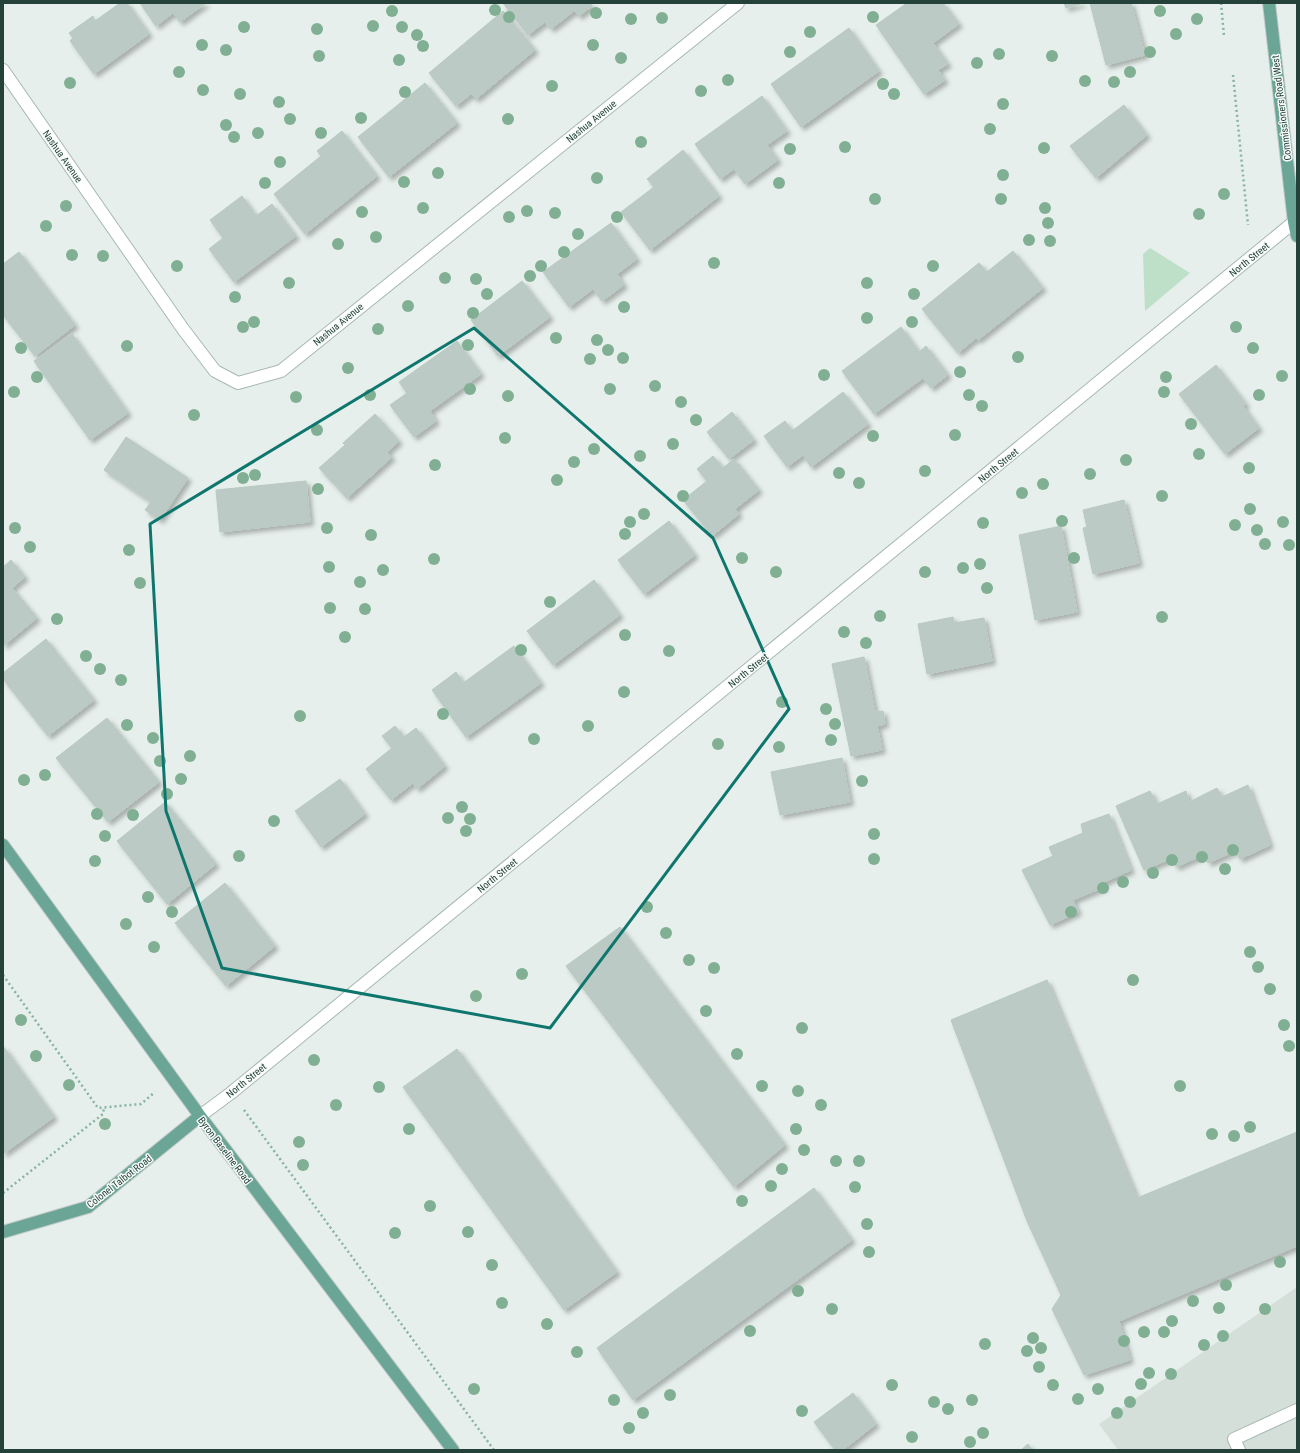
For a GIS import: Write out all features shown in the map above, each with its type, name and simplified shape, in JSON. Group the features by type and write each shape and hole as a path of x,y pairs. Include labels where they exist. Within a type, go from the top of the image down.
{"main road":[{"name":"Commissioners Road West","path":"1269,3 1294,222 1297,236"},
{"name":"Byron Baseline Road","path":"3,845 200,1116 453,1450"},
{"name":"Colonel Talbot Road","path":"3,1232 88,1207 200,1116"}],"street":[{"name":"Nashua Avenue","path":"3,70 215,372 238,384 281,371 738,3"},
{"name":"North Street","path":"200,1116 231,1093 1294,222"},
{"path":"1239,1450 1234,1439 1297,1410"}],"path":[{"path":"1221,3 1224,36"},
{"path":"1233,75 1248,225"},
{"path":"3,975 98,1108 141,1104 172,1078"},
{"path":"231,1093 494,1450"},
{"path":"3,1193 103,1114 104,1107"}],"highlighted area":[{"path":"474,328 713,538 789,709 550,1028 222,968 166,811 150,524"}],"shaded area":[{"path":"1297,1287 1297,1450 1118,1450 1099,1424"}],"green space":[{"path":"1150,248 1190,273 1145,311 1143,254"}],"building":[{"path":"120,3 127,3 149,34 94,74 70,41 73,38 69,33 93,16 95,21"},
{"path":"140,3 206,3 180,22 173,13 156,26"},
{"path":"503,3 590,3 592,6 579,16 574,11 551,29 545,22 528,35"},
{"path":"907,3 943,3 959,24 933,43 948,64 938,70 945,80 924,94 876,25"},
{"path":"1064,3 1083,3 1066,8"},
{"path":"1090,3 1131,3 1145,55 1106,65"},
{"path":"503,11 535,50 476,99 471,94 456,106 429,73"},
{"path":"849,28 879,71 801,127 771,84"},
{"path":"425,83 457,123 389,177 358,137"},
{"path":"762,96 787,131 767,145 778,160 745,184 734,169 720,179 695,144"},
{"path":"1124,105 1147,135 1096,178 1070,146"},
{"path":"342,131 377,176 305,234 274,194 321,156 317,151"},
{"path":"683,150 719,196 650,250 621,212 654,187 647,179"},
{"path":"242,196 256,216 272,204 296,236 234,282 209,249 223,238 210,220"},
{"path":"611,223 637,259 617,274 624,285 602,301 593,289 569,307 543,272"},
{"path":"1013,251 1043,288 978,340 976,338 958,353 922,309 979,263 987,272"},
{"path":"19,252 75,325 35,356 3,315 3,264"},
{"path":"522,281 550,317 498,356 471,320"},
{"path":"901,327 919,352 926,346 948,375 931,388 923,378 874,414 842,371"},
{"path":"72,334 128,413 90,440 34,361"},
{"path":"457,341 481,374 430,411 436,421 414,437 390,405 407,393 399,382"},
{"path":"1216,365 1246,404 1243,406 1259,428 1225,454 1179,394"},
{"path":"843,392 868,424 811,467 803,455 787,467 764,436 785,421 792,431"},
{"path":"732,412 754,440 729,459 707,432"},
{"path":"375,414 399,441 387,452 392,457 347,498 319,468 345,445 343,443"},
{"path":"126,437 188,478 160,520 145,510 151,502 104,470"},
{"path":"713,456 723,468 734,459 759,490 735,509 739,514 712,536 683,500 707,481 697,469"},
{"path":"306,481 310,522 220,532 216,490"},
{"path":"1124,500 1139,563 1093,574 1083,528 1087,527 1083,510"},
{"path":"669,521 695,555 644,594 618,560"},
{"path":"1061,526 1077,612 1035,620 1019,535"},
{"path":"11,560 25,577 12,588 37,618 3,646 3,567"},
{"path":"594,580 620,615 553,665 527,631"},
{"path":"953,617 954,623 984,618 992,661 927,674 918,624"},
{"path":"46,639 94,700 48,736 3,679 3,673"},
{"path":"514,646 541,683 466,737 432,690 456,672 463,683"},
{"path":"864,657 875,712 883,711 885,724 877,726 882,750 851,756 832,664"},
{"path":"107,718 159,782 108,822 56,758"},
{"path":"395,726 404,737 416,728 445,766 417,789 413,783 391,800 366,769 392,748 382,736"},
{"path":"842,758 850,802 780,815 771,772"},
{"path":"340,779 365,814 321,847 295,811"},
{"path":"1248,785 1270,845 1240,859 1235,851 1208,863 1205,854 1176,867 1172,858 1144,870 1116,806 1150,791 1157,804 1186,791 1189,802 1217,788 1222,797"},
{"path":"165,802 216,864 167,904 117,841"},
{"path":"1109,814 1131,870 1102,883 1104,887 1073,900 1078,912 1050,925 1022,870 1053,856 1049,847 1083,833 1081,824"},
{"path":"225,883 275,946 226,986 175,923"},
{"path":"620,927 785,1145 734,1187 566,966"},
{"path":"1047,980 1137,1198 1297,1132 1297,1246 1119,1321 1130,1360 1084,1375 1052,1309 1061,1295 1027,1221 951,1020"},
{"path":"3,1046 54,1117 3,1154"},
{"path":"457,1049 617,1272 564,1310 403,1087"},
{"path":"814,1188 852,1240 633,1400 597,1348"},
{"path":"853,1393 876,1424 843,1450 835,1450 814,1422"},
{"path":"1028,1444 1032,1450 1021,1450"}]}
